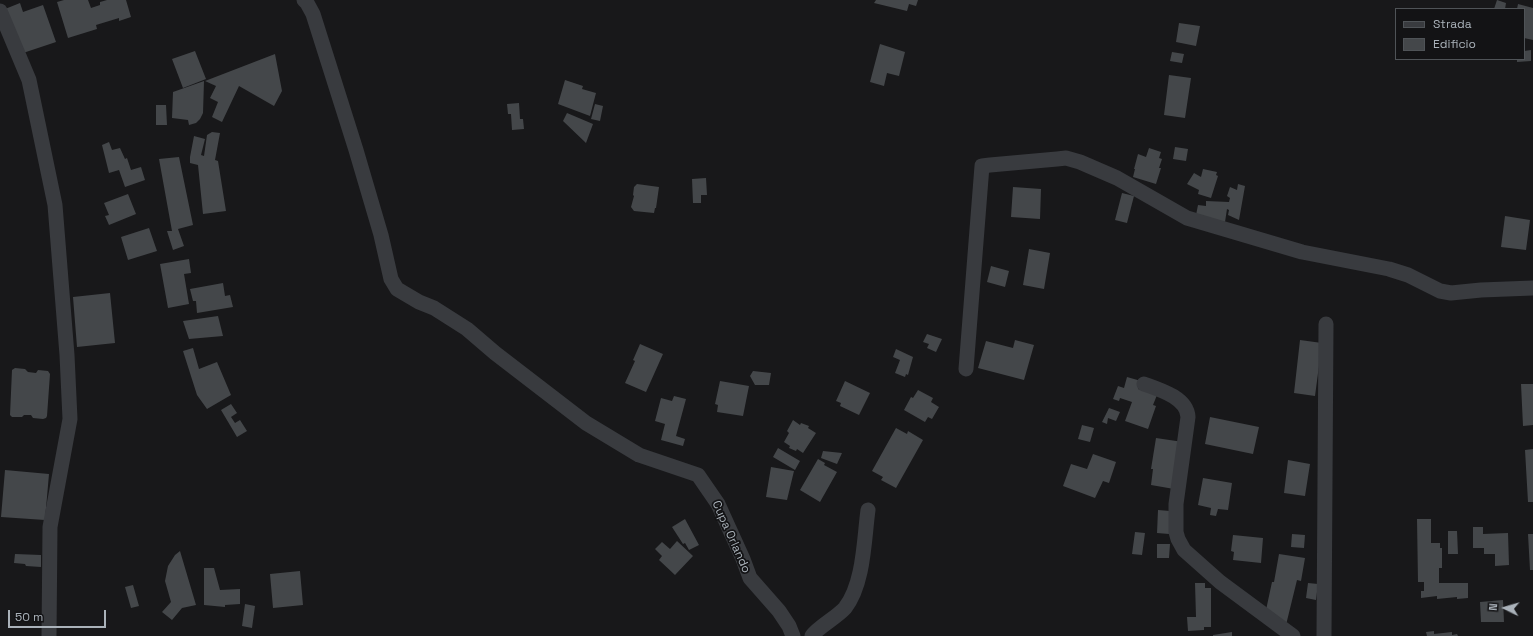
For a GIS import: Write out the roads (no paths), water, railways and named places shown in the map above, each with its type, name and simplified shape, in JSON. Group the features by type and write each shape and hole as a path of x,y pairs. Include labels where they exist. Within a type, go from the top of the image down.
{"street":[{"name":"Cupa Orlando","path":"304,0 313,14 356,150 381,235 391,279 397,289 419,302 434,308 467,329 495,354 586,423 639,454 698,475 718,504 750,578 779,611 793,636"},
{"path":"0,11 29,80 55,205 67,355 70,419 50,527 49,636"},
{"path":"966,369 982,166 1066,158 1080,162 1117,178 1187,218 1302,252 1389,269 1408,275 1440,291 1451,293 1533,288"},
{"path":"1324,636 1326,324"},
{"path":"1144,384 1160,390 1183,403 1188,410 1176,504 1176,532 1178,540 1184,550 1220,582 1293,636"},
{"path":"812,636 845,607 854,592 860,570 868,510"}]}
